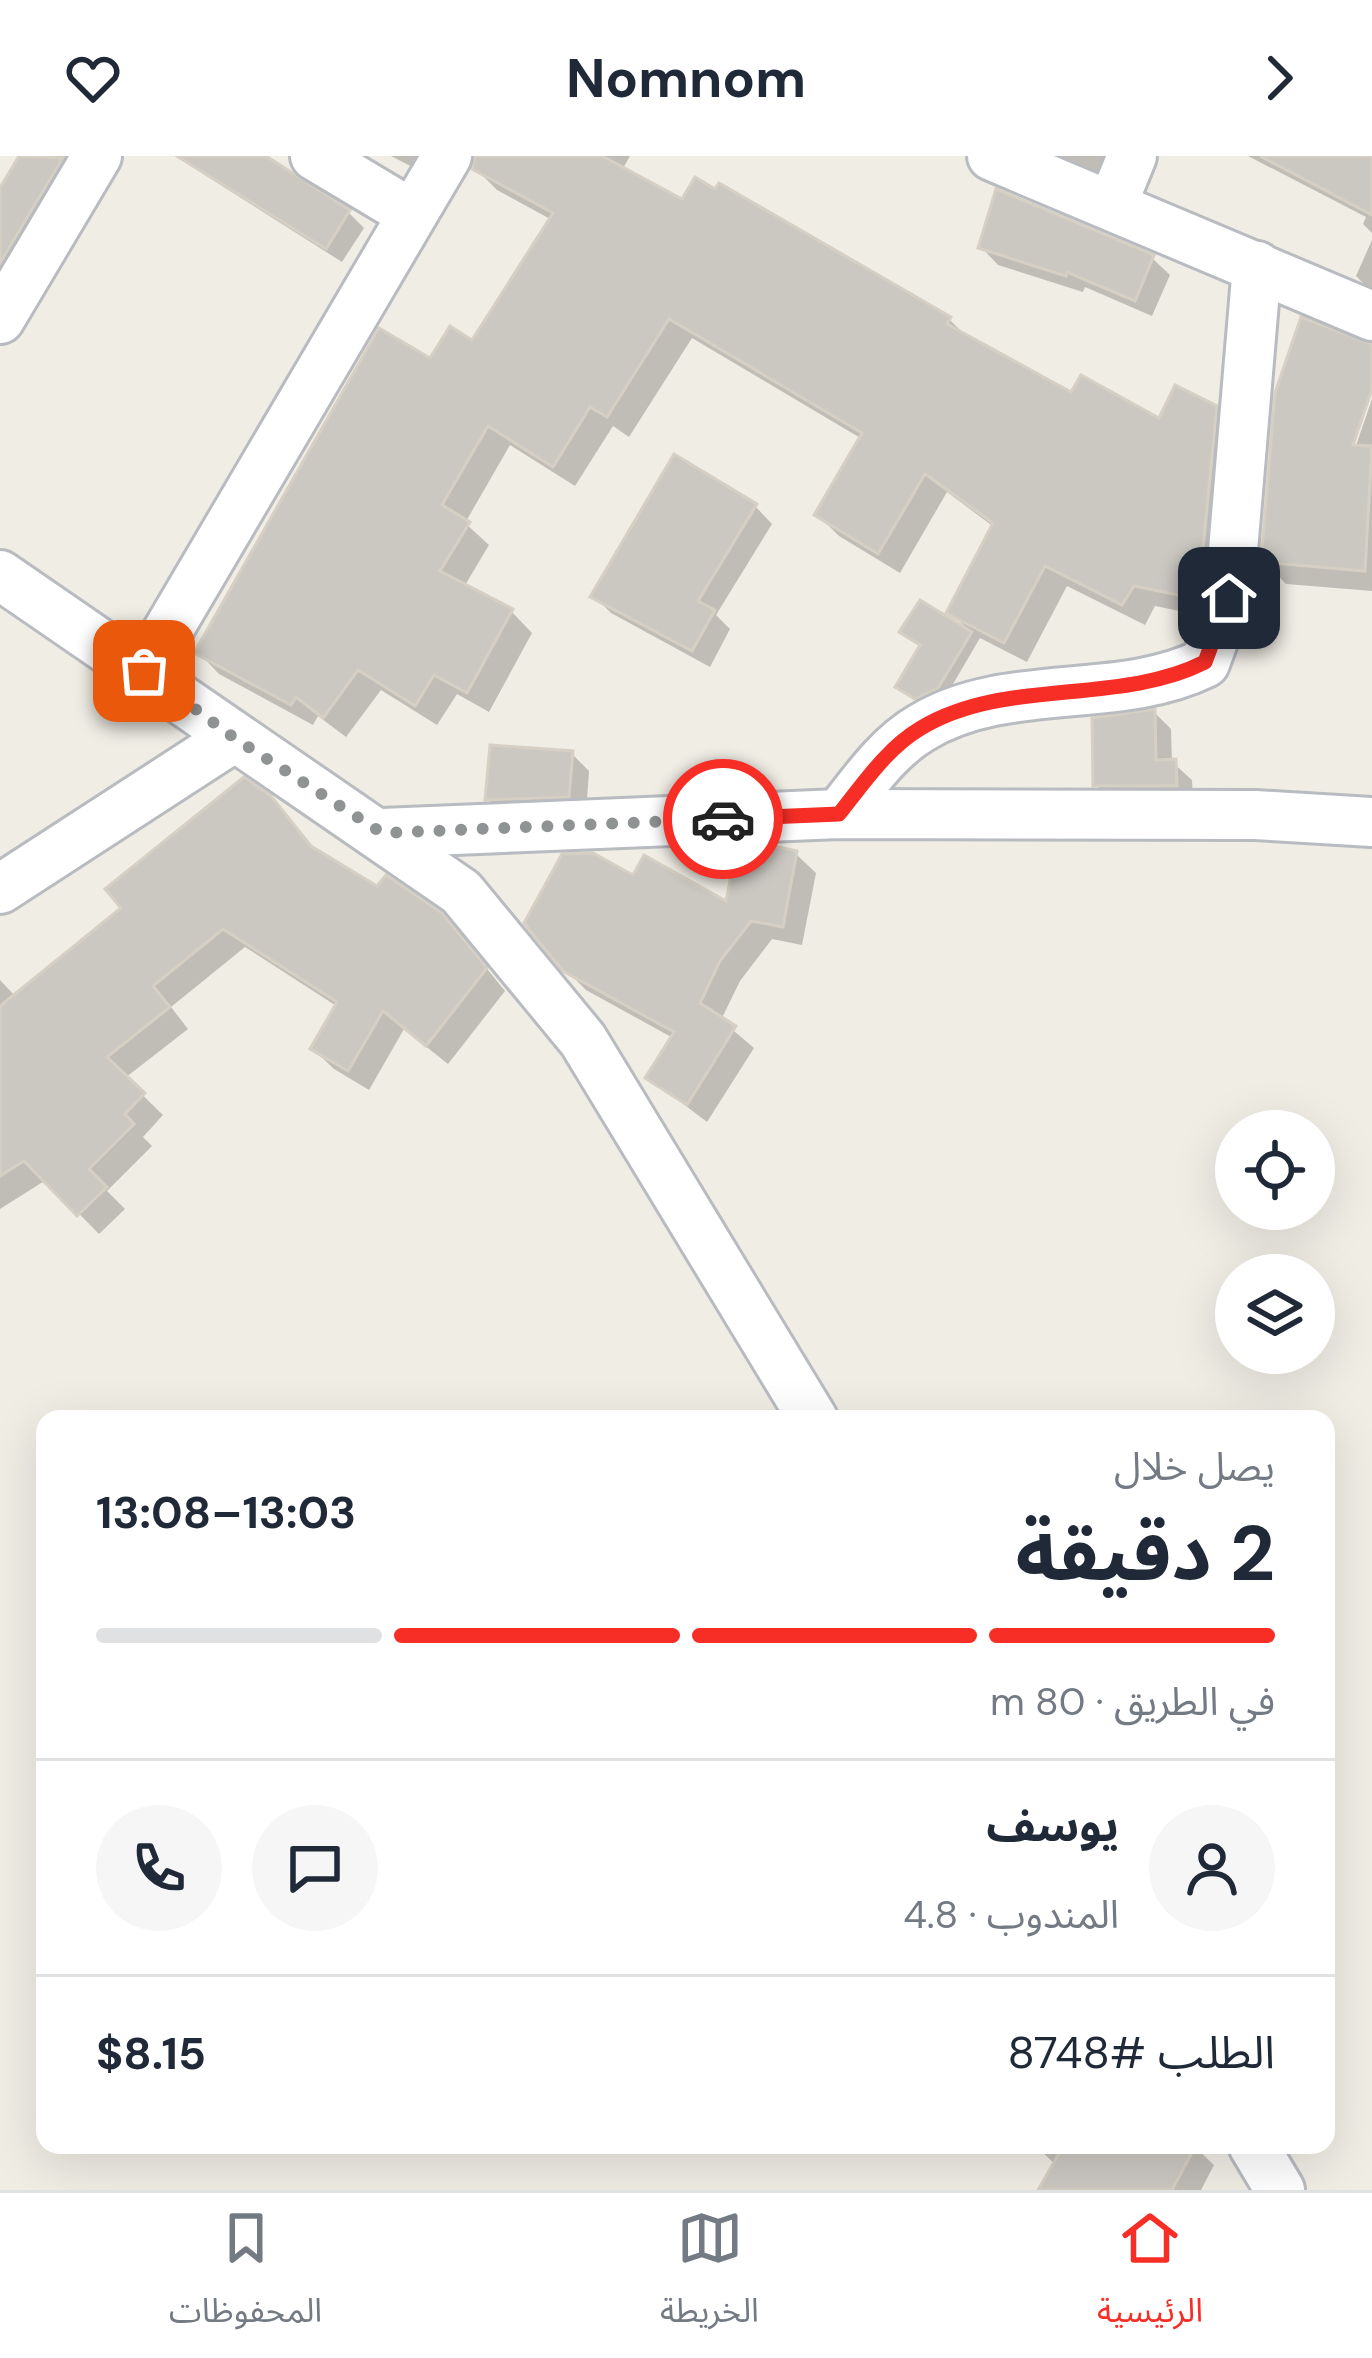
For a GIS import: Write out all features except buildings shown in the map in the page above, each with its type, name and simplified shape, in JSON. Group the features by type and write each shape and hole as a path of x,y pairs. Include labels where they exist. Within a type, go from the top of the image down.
{"street":[{"path":"0,319 98,156"},
{"path":"315,156 412,214"},
{"path":"144,671 446,156"},
{"path":"992,156 1372,316"},
{"path":"1112,205 1132,156"},
{"path":"839,814 876,766 922,728 985,704 1167,682 1205,662 1229,598 1257,266"},
{"path":"0,575 233,737 382,833 461,892 583,1040 808,1410"},
{"path":"0,889 233,737"},
{"path":"382,833 839,814 1255,814 1372,822"},
{"path":"1258,2154 1280,2190"}],"way so far":[{"path":"144,671 233,737 382,833 723,819"}],"route":[{"path":"723,819 839,814 876,766 922,728 985,704 1167,682 1205,662 1220,634 1229,598"}]}
